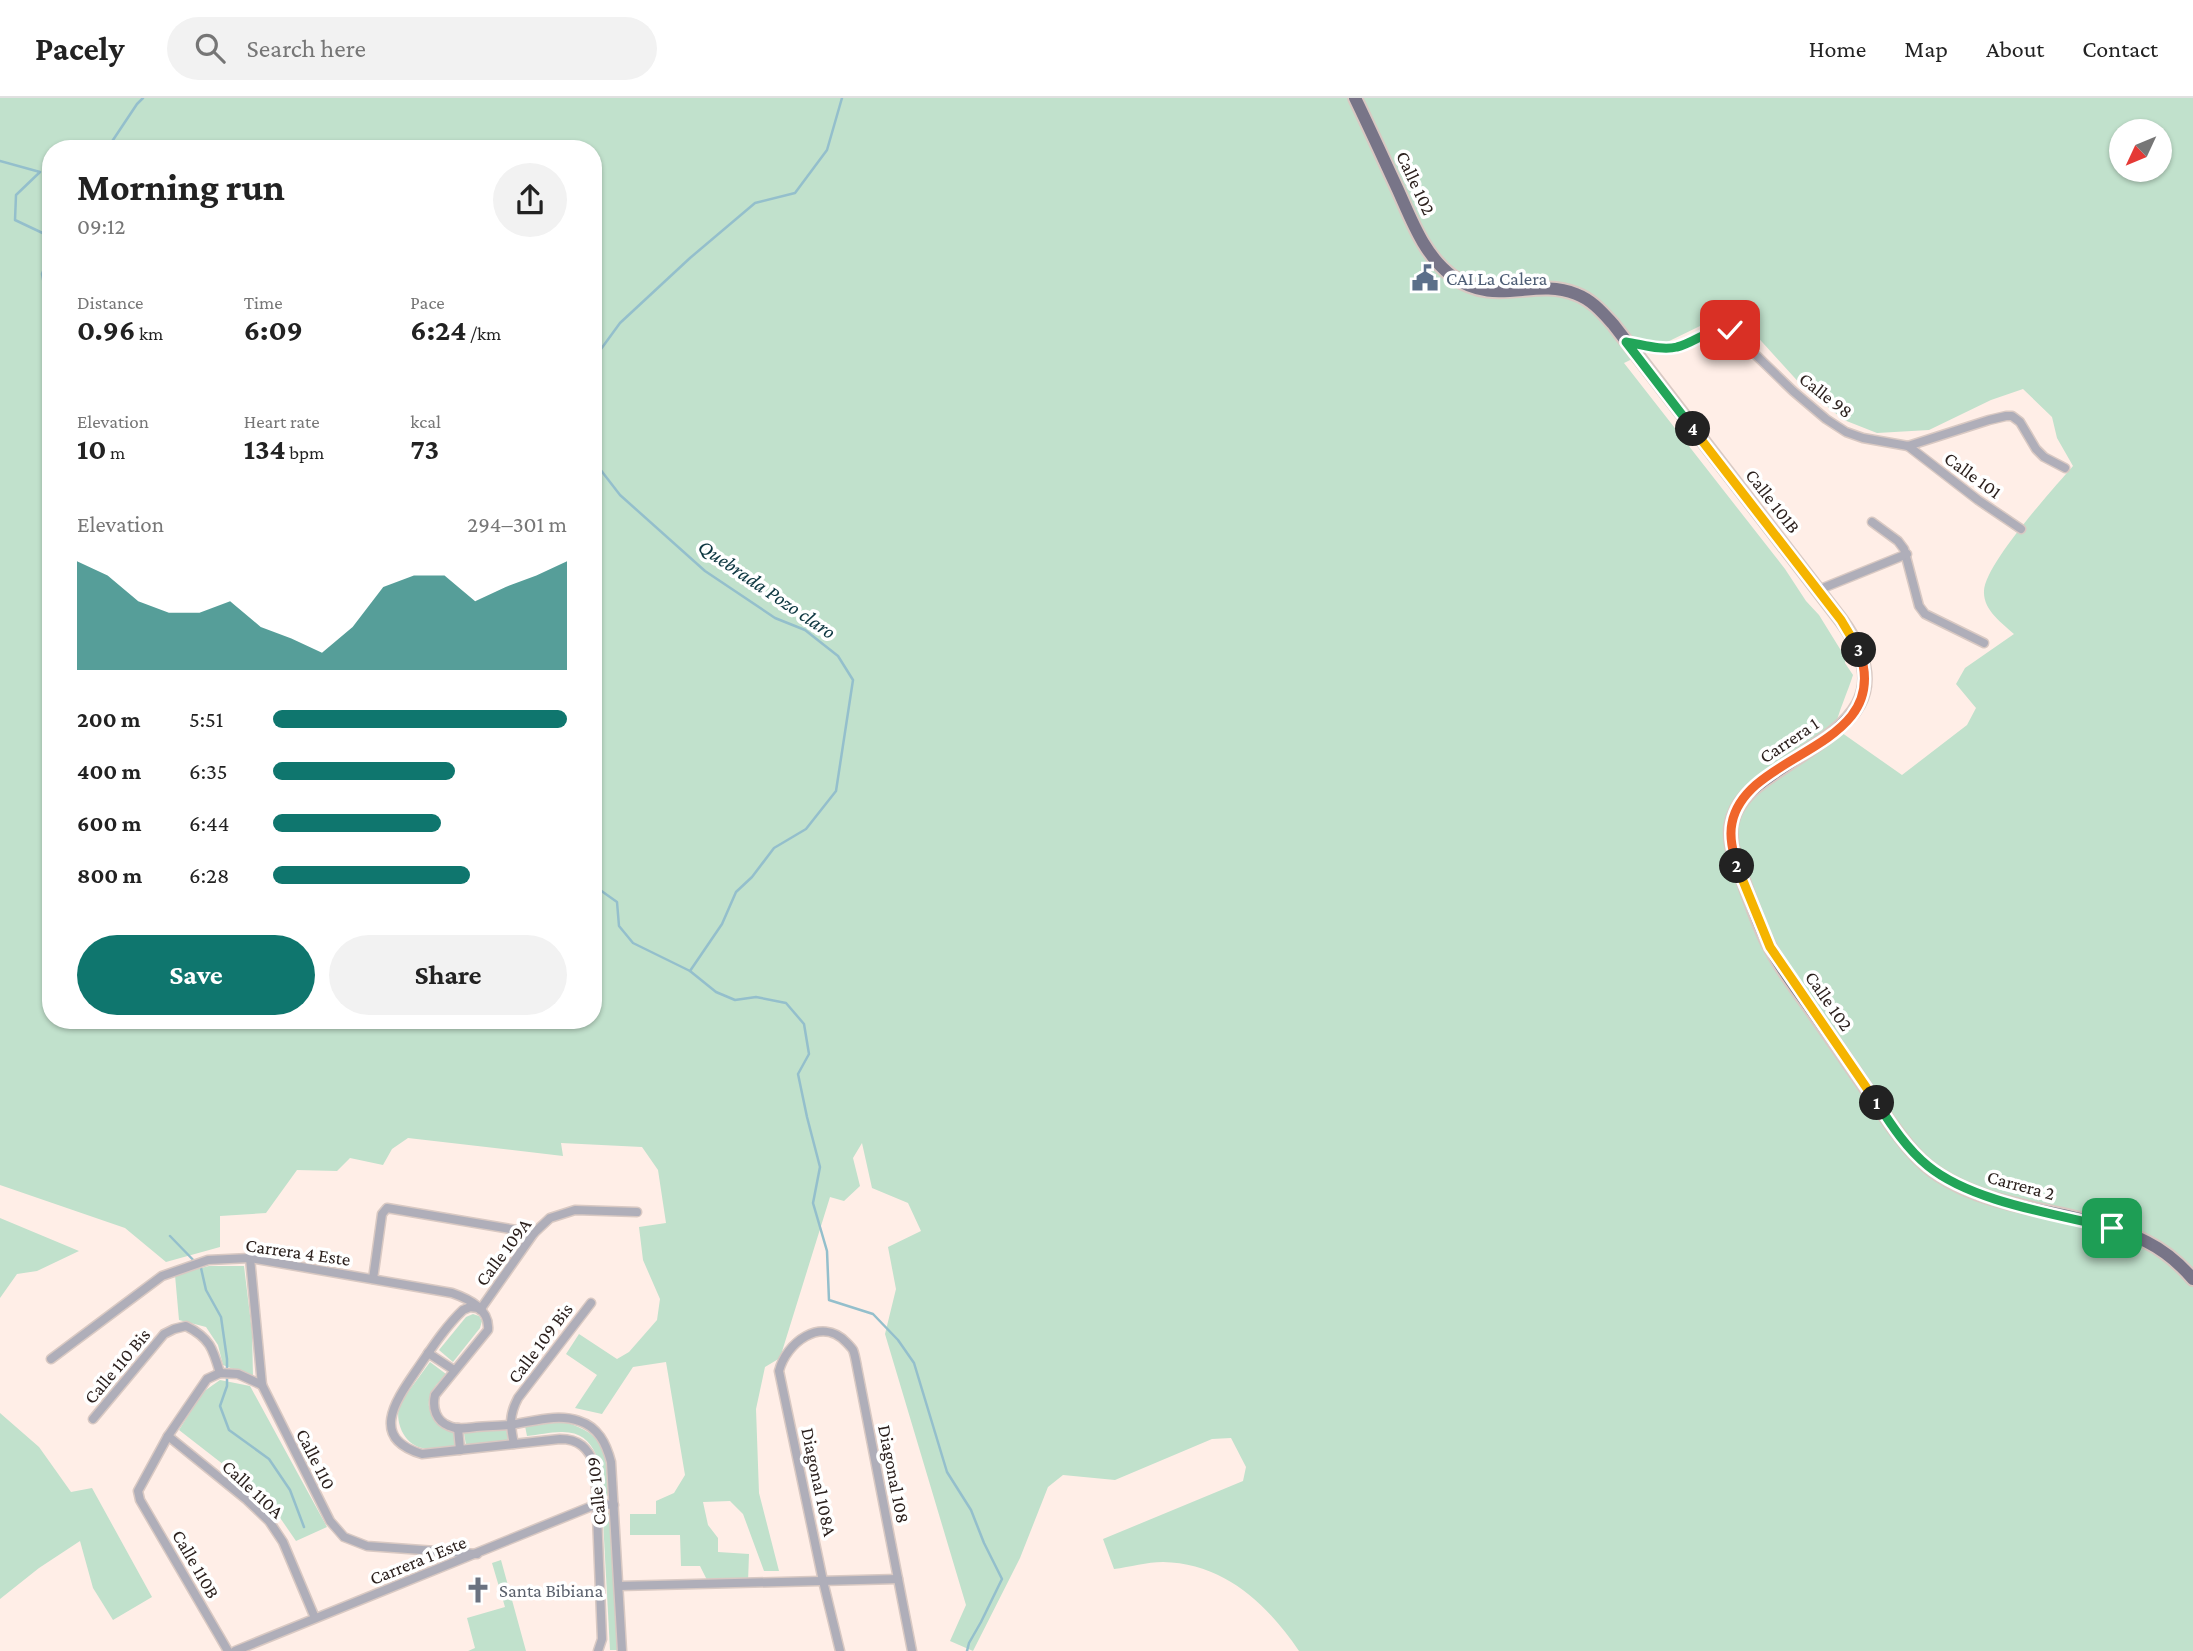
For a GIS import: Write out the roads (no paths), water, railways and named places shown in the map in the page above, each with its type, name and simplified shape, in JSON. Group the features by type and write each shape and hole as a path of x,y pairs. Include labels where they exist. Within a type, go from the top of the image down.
{"main road":[{"name":"Calle 102","path":"1355,98 1425,246 1452,276"},
{"name":"Calle 101B","path":"1452,276 1485,291 1553,289 1578,294 1602,312 1850,633 1858,647 1864,671 1863,695"},
{"name":"Carrera 1","path":"1735,814 1743,798 1757,785 1845,724 1863,695"},
{"name":"Calle 102","path":"1735,814 1731,825 1732,847 1770,947 1900,1136 1918,1158 1950,1181"},
{"name":"Carrera 2","path":"1950,1181 1994,1199 2130,1234 2159,1248 2193,1279"}],"street":[{"name":"Calle 98","path":"1626,342 1673,348 1726,328 1793,391 1846,432 1874,441 1908,446 2006,416 2016,418 2036,449 2044,457 2064,468"},
{"name":"Calle 101","path":"1908,446 1978,500 2021,528"},
{"path":"1872,522 1898,541 1907,554 1919,606 1925,614 1984,643"},
{"path":"1818,590 1907,554"},
{"path":"373,1279 384,1211 392,1208 534,1233"},
{"name":"Calle 109A","path":"481,1310 534,1233 550,1218 575,1210 637,1212"},
{"name":"Carrera 4 Este","path":"51,1359 162,1276 208,1260 250,1258 452,1293 471,1301 481,1310"},
{"name":"Calle 110","path":"250,1258 262,1385 330,1521 344,1537 367,1546 477,1554"},
{"name":"Calle 109 Bis","path":"509,1424 511,1411 518,1398 591,1303"},
{"name":"Calle 109A","path":"401,1444 391,1425 395,1402 428,1353 463,1310 470,1307 481,1310 486,1315 488,1330 435,1395 434,1408 442,1422 458,1428"},
{"name":"Calle 110 Bis","path":"93,1419 164,1334 174,1329 186,1326 207,1340 214,1350 220,1373"},
{"name":"Diagonal 108","path":"813,1332 828,1330 840,1336 853,1348 912,1651"},
{"name":"Diagonal 108A","path":"813,1332 799,1341 782,1362 779,1371 840,1651"},
{"path":"428,1353 454,1370"},
{"path":"168,1436 207,1379 220,1373 238,1374 262,1385"},
{"name":"Calle 109","path":"458,1428 562,1417 581,1421 595,1430 606,1444 611,1462 622,1651"},
{"path":"509,1424 513,1444"},
{"path":"458,1428 460,1450"},
{"name":"Calle 110B","path":"168,1436 138,1491 228,1651"},
{"name":"Calle 110A","path":"168,1436 269,1521 283,1542 315,1618"},
{"name":"Calle 109","path":"401,1444 422,1454 560,1439 571,1439 582,1444 595,1465 602,1639 598,1651"},
{"name":"Carrera 1 Este","path":"235,1651 597,1504 614,1505"},
{"path":"618,1586 898,1579"}],"waterway":[{"path":"113,140 143,98"},
{"name":"Quebrada Pozo claro","path":"602,348 620,323 755,203 795,193 827,150 842,98"},
{"path":"0,161 40,172 16,195 15,220 42,233"},
{"name":"Quebrada Pozo claro","path":"602,472 620,495 705,571 775,618 805,630 838,656 853,680 836,791 806,829 774,848 752,877 736,892 722,924 690,971"},
{"path":"602,891 617,902 619,926 633,943 690,971 716,992 735,1000 756,997 786,1003 804,1024 809,1054 798,1074 820,1167 813,1203 827,1251 829,1300 873,1314 898,1340 914,1363 947,1472 971,1510 1002,1579 967,1651"},
{"path":"170,1236 201,1268 206,1290 221,1317 227,1359 227,1386 220,1406 229,1430 269,1459 290,1490 304,1527"}],"place":[{"name":"CAI La Calera","path":"1425,278"},
{"name":"Santa Bibiana","path":"478,1590"}]}
